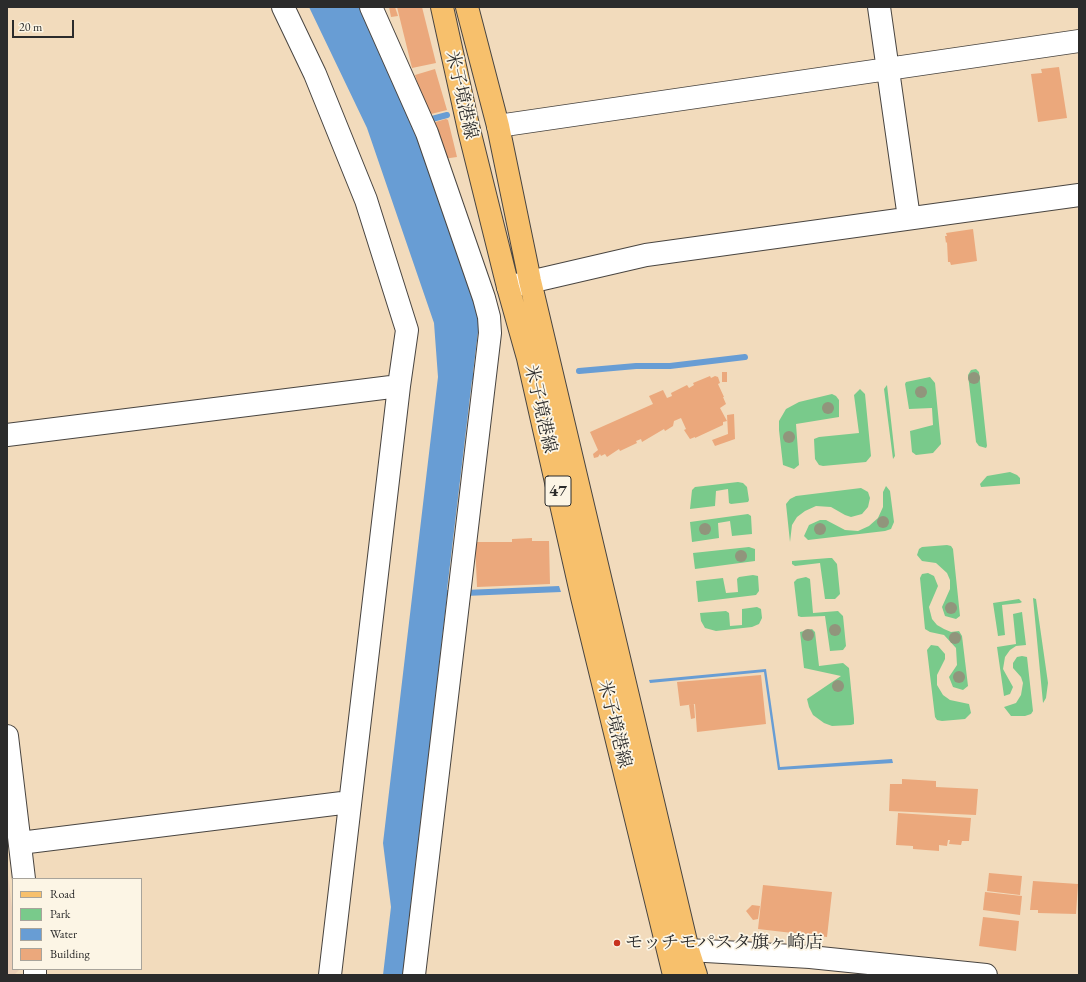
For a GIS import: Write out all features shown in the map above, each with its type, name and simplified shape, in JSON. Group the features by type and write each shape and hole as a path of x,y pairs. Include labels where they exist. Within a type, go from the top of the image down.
{"main road":[{"name":"米子境港線","path":"442,7 469,130 508,287 528,358 582,597 678,949 696,975"},
{"name":"米子境港線","path":"467,7 498,126 530,281 678,949 674,975"}],"street":[{"path":"283,7 315,74 366,200 407,330 399,386 330,975"},
{"path":"371,7 427,133 484,298 489,318 490,333 414,975"},
{"path":"879,7 909,218"},
{"path":"498,126 1079,41"},
{"path":"508,287 646,255 1079,195"},
{"path":"7,435 399,386"},
{"path":"7,736 24,878"},
{"path":"20,843 350,802"},
{"path":"678,949 810,958 986,975"}],"shaded area":[{"path":"7,867 12,908 12,970 19,970 14,975 7,975"}],"green space":[{"path":"976,369 979,372 986,448 979,446 976,442 968,375 971,370"},
{"path":"930,377 935,383 941,444 933,453 916,455 912,452 910,431 933,425 932,408 909,409 905,384 906,382"},
{"path":"887,385 895,456 893,459 884,389"},
{"path":"860,389 865,394 871,456 866,462 823,466 819,465 815,459 814,439 819,437 859,433 854,395"},
{"path":"832,394 839,400 839,417 796,424 799,465 794,469 783,465 779,421 786,409 799,402"},
{"path":"1010,472 1020,478 1020,484 981,487 980,484 987,476"},
{"path":"738,482 743,483 747,487 748,502 729,503 728,489 716,491 715,506 690,509 692,490 695,487"},
{"path":"886,486 890,491 894,522 891,529 808,540 804,536 809,525 820,520 826,520 845,530 858,531 869,526 878,518 883,507 883,492"},
{"path":"861,488 868,492 870,498 868,507 862,514 851,517 831,507 816,506 797,517 792,525 790,542 786,504 790,499 796,496"},
{"path":"748,514 751,516 752,534 732,536 730,521 718,523 719,538 692,542 690,522"},
{"path":"951,546 953,549 960,616 956,619 945,616 942,607 950,589 950,580 947,573 936,563 922,561 917,555 919,549 922,547"},
{"path":"749,547 755,549 755,561 695,569 693,553"},
{"path":"832,558 837,564 840,594 835,599 825,599 820,563 795,566 792,564 792,561"},
{"path":"928,573 934,576 938,586 929,607 932,619 937,625 944,629 951,632 959,631 962,636 968,686 963,690 953,687 949,677 957,665 956,648 944,635 930,632 925,629 920,578 922,574"},
{"path":"753,575 758,576 759,591 756,595 698,602 696,581 723,578 726,593 738,592 737,579 739,577"},
{"path":"806,577 810,579 813,613 838,611 843,616 846,646 843,650 830,651 825,616 798,616 794,582 797,579"},
{"path":"1033,598 1036,599 1048,683 1046,698 1043,703"},
{"path":"1019,599 1022,602 1002,605 1005,635 998,636 993,603"},
{"path":"757,607 761,609 762,618 759,624 752,627 716,631 705,628 701,621 700,613 726,611 729,613 730,626 742,625 742,609"},
{"path":"1022,612 1026,645 1016,646 1010,650 1005,657 1003,669 1013,687 1010,694 1004,696 997,647 1016,644 1013,614"},
{"path":"812,629 815,632 819,666 843,663 849,668 854,724 832,726 824,723 813,715 809,707 807,699 841,676 804,668 800,632"},
{"path":"931,645 938,646 945,654 945,659 937,675 937,685 943,695 950,700 969,704 971,713 965,719 942,721 937,720 935,717 927,650"},
{"path":"1017,657 1027,657 1033,711 1031,714 1025,716 1011,716 1004,707 1016,703 1021,695 1023,683 1021,677 1013,668 1013,663"}],"water":[{"path":"309,7 359,7 411,118 475,301 479,324 473,373 477,374 477,380 472,380 447,590 452,590 452,597 447,596 430,744 434,745 429,750 410,911 415,912 414,918 409,917 403,975 383,975 391,907 383,843 438,377 434,323 367,128"},
{"path":"559,586 561,592 465,596 465,590"},
{"path":"766,669 780,767 892,759 893,763 778,770 764,672 650,683 649,680"}],"building":[{"path":"389,7 395,7 398,16 391,17"},
{"path":"397,7 422,7 436,63 412,68"},
{"path":"1059,67 1067,118 1038,122 1031,74 1042,73 1041,69"},
{"path":"435,69 447,110 427,115 415,75"},
{"path":"446,119 448,120 457,157 443,159 432,123"},
{"path":"973,229 977,261 951,265 950,262 948,262 947,242 946,243 945,236 947,236 946,233"},
{"path":"722,372 727,372 727,382 722,382"},
{"path":"710,376 711,378 715,376 718,377 720,383 718,384 726,404 720,408 727,421 723,422 723,425 690,439 684,430 686,429 681,418 674,421 673,426 665,431 664,429 642,442 641,439 636,441 637,443 620,451 619,449 607,457 605,454 601,456 600,454 598,457 594,458 593,454 598,450 590,432 653,404 649,396 663,390 667,398 672,396 671,393 687,385 689,388 694,385 693,383"},
{"path":"734,414 735,439 715,446 712,440 728,434 727,415"},
{"path":"532,538 532,541 549,541 550,584 477,587 475,542 512,542 512,539"},
{"path":"761,675 766,724 697,732 695,704 680,706 677,682"},
{"path":"694,704 695,718 691,719 689,705"},
{"path":"902,779 936,781 936,787 978,789 976,815 889,811 890,784 902,784"},
{"path":"898,813 971,818 969,841 962,841 961,845 949,844 950,840 948,840 947,846 939,845 939,851 913,849 913,846 896,845"},
{"path":"989,873 1022,876 1020,895 987,891"},
{"path":"1033,881 1078,884 1076,914 1038,913 1038,910 1030,910"},
{"path":"763,885 832,892 827,937 758,929"},
{"path":"985,892 1022,896 1020,915 983,910"},
{"path":"752,905 760,906 758,919 753,920 746,911"},
{"path":"983,917 1019,921 1016,951 979,946"}],"waterway":[{"path":"432,119 447,115"},
{"path":"579,371 636,366 670,366 745,357"}],"place":[{"name":"モッチモパスタ旗ヶ崎店","path":"617,943"}]}
